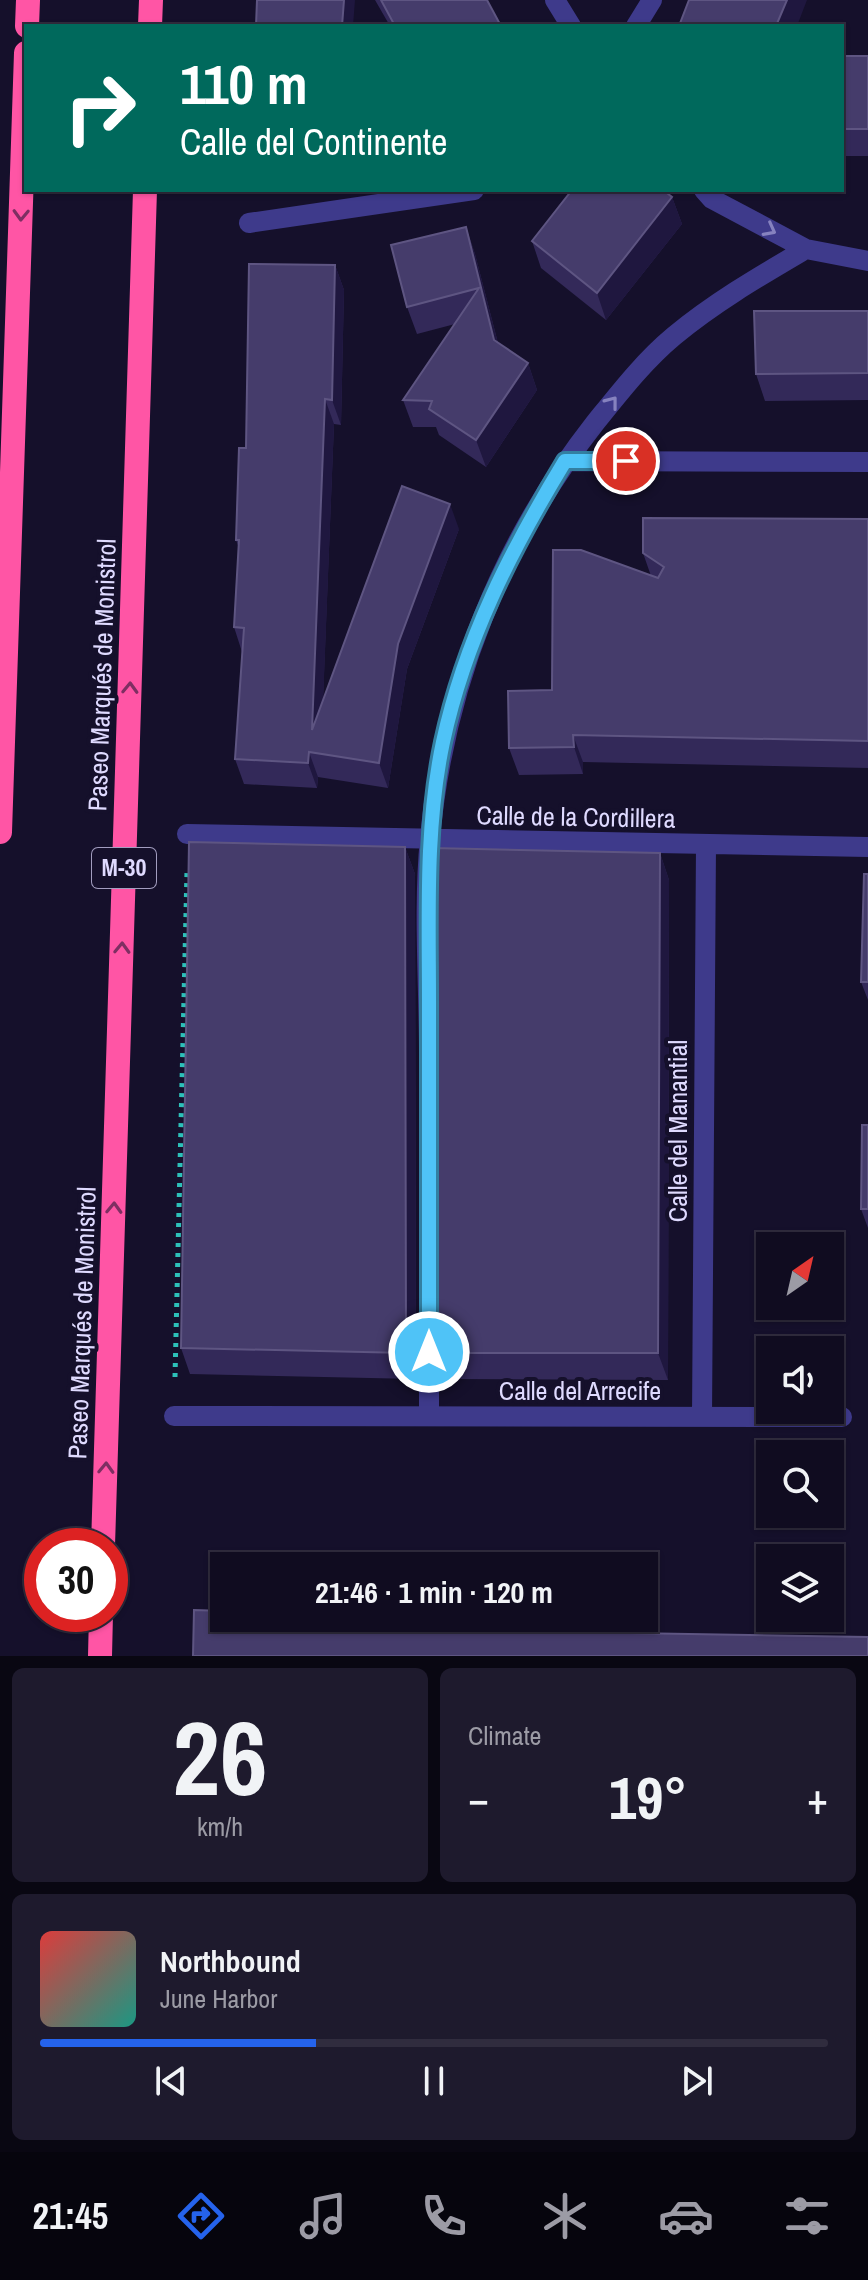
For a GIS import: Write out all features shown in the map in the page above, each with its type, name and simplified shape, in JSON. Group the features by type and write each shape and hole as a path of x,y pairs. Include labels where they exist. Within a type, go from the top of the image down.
{"highway":[{"path":"27,24 28,0"},
{"path":"150,24 151,0"},
{"path":"0,832 24,113"},
{"name":"Paseo Marqués de Monistrol","path":"104,1528 145,192"},
{"path":"100,1656 101,1632"}],"street":[{"path":"555,0 570,24"},
{"path":"637,24 652,0"},
{"path":"249,223 460,192"},
{"path":"706,192 712,199 806,249 868,261"},
{"path":"429,1416 429,840 443,743 464,665 491,594 520,534 565,461 631,377 673,337 727,296 806,249"},
{"path":"565,461 868,462"},
{"name":"Calle de la Cordillera","path":"187,834 868,847"},
{"name":"Calle del Manantial","path":"702,1417 706,845"},
{"name":"Calle del Arrecife","path":"174,1416 756,1417"}],"path":[{"path":"174,1416 187,834"}],"building":[{"path":"257,0 344,0 342,24 256,24"},
{"path":"381,0 487,0 500,24 394,24"},
{"path":"689,0 787,0 777,24 680,24"},
{"path":"844,56 868,56 868,129 844,129"},
{"path":"570,192 666,192 672,197 597,293 532,241"},
{"path":"466,227 494,340 528,363 476,440 429,409 432,401 403,400 479,288 407,307 391,245"},
{"path":"249,264 335,265 332,400 325,399 312,730 402,486 450,504 398,644 379,763 309,752 308,763 235,759 244,628 234,627 239,540 236,540 239,448 246,448"},
{"path":"754,311 868,311 868,373 756,374"},
{"path":"643,518 868,519 868,741 573,735 574,747 509,748 508,691 552,690 553,550 581,550 658,578 664,567 643,553"},
{"path":"189,842 405,847 406,1353 181,1348"},
{"path":"431,848 660,853 658,1353 432,1353"},
{"path":"864,874 868,874 868,982 861,982"},
{"path":"862,1125 868,1125 868,1209 861,1209"},
{"path":"194,1610 210,1611 210,1632 570,1632 868,1637 868,1656 193,1656"}],"route":[{"path":"429,1352 429,840 443,743 464,665 491,594 520,534 565,461 626,461"}]}
